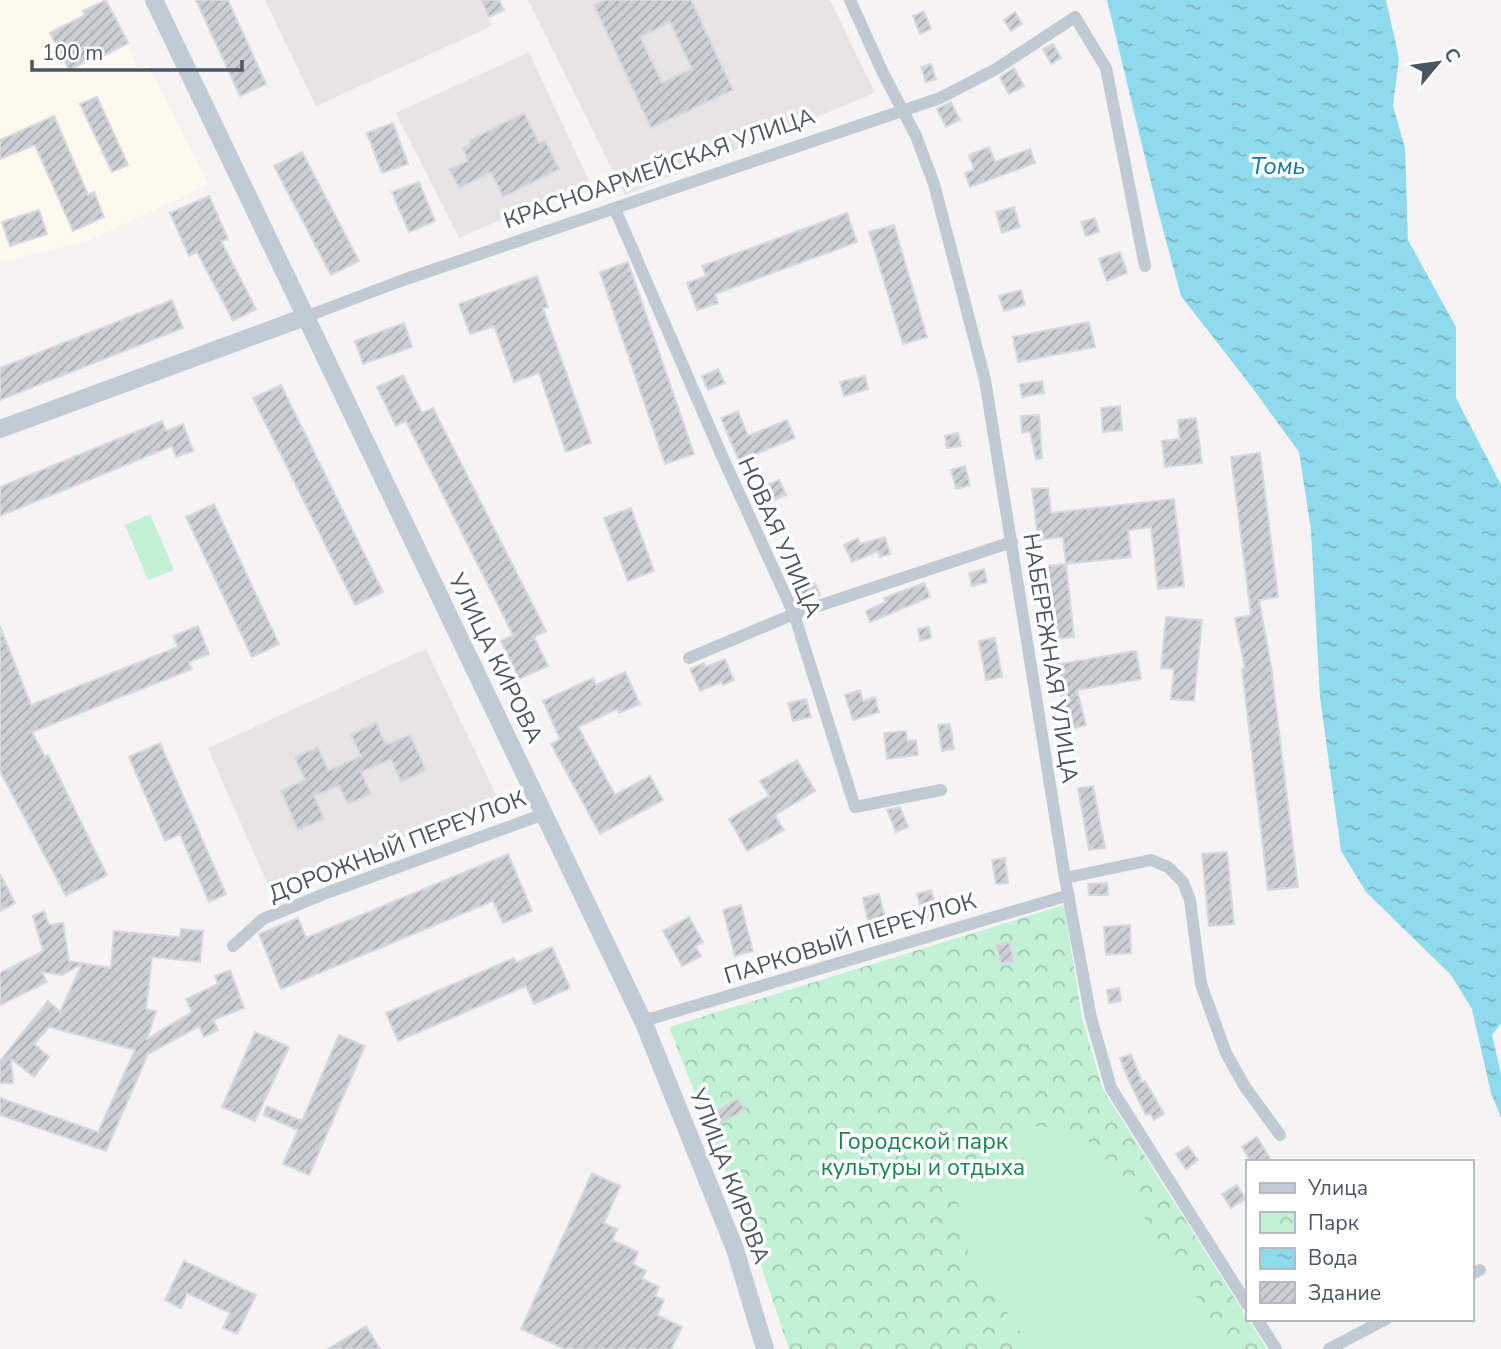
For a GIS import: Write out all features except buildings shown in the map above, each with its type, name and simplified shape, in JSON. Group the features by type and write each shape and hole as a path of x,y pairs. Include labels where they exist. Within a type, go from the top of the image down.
{"main road":[{"name":"УЛИЦА КИРОВА","path":"155,0 304,317 643,1021 735,1249 765,1349"},
{"name":"КРАСНОАРМЕЙСКАЯ УЛИЦА","path":"0,429 304,317"}],"street":[{"name":"НАБЕРЕЖНАЯ УЛИЦА","path":"850,0 916,136 934,184 985,380 1065,878 1091,1018 1111,1088 1246,1302"},
{"name":"КРАСНОАРМЕЙСКАЯ УЛИЦА","path":"304,317 406,279 940,97 996,69 1075,17 1106,68 1145,266"},
{"name":"НОВАЯ УЛИЦА","path":"615,209 794,614 855,807 941,790"},
{"path":"689,658 794,614 1012,542"},
{"name":"ДОРОЖНЫЙ ПЕРЕУЛОК","path":"233,946 262,919 544,814"},
{"path":"1065,878 1151,860 1168,867 1182,882 1190,900 1201,984 1226,1053 1245,1087 1279,1135"},
{"name":"ПАРКОВЫЙ ПЕРЕУЛОК","path":"643,1021 1069,895"},
{"path":"1258,1321 1276,1349"},
{"path":"1329,1349 1382,1321"}],"shaded area":[{"path":"0,0 107,0 138,68 148,64 209,184 88,241 0,262"},
{"path":"265,0 479,0 492,26 316,106"},
{"path":"528,0 830,0 875,93 625,195"},
{"path":"529,52 589,181 459,238 396,113"},
{"path":"426,649 498,799 270,890 208,748"}],"green space":[{"path":"150,514 174,570 148,580 125,525"},
{"name":"Городской парк культуры и отдыха","path":"1064,905 1082,1018 1103,1090 1246,1316 1246,1321 1249,1321 1267,1349 789,1349 753,1242 669,1027"},
{"path":"1052,1127 1080,1135 1101,1151 1220,1333 1224,1349 1031,1349 965,1245 958,1217 959,1199 971,1167 993,1141 1026,1128"}],"water":[{"name":"Томь","path":"1107,0 1386,0 1399,58 1393,106 1405,148 1408,240 1456,327 1456,398 1501,485 1501,1023 1492,1035 1501,1074 1501,1118 1491,1093 1472,1009 1451,975 1366,892 1341,851 1320,697 1311,530 1299,452 1181,296"}]}
